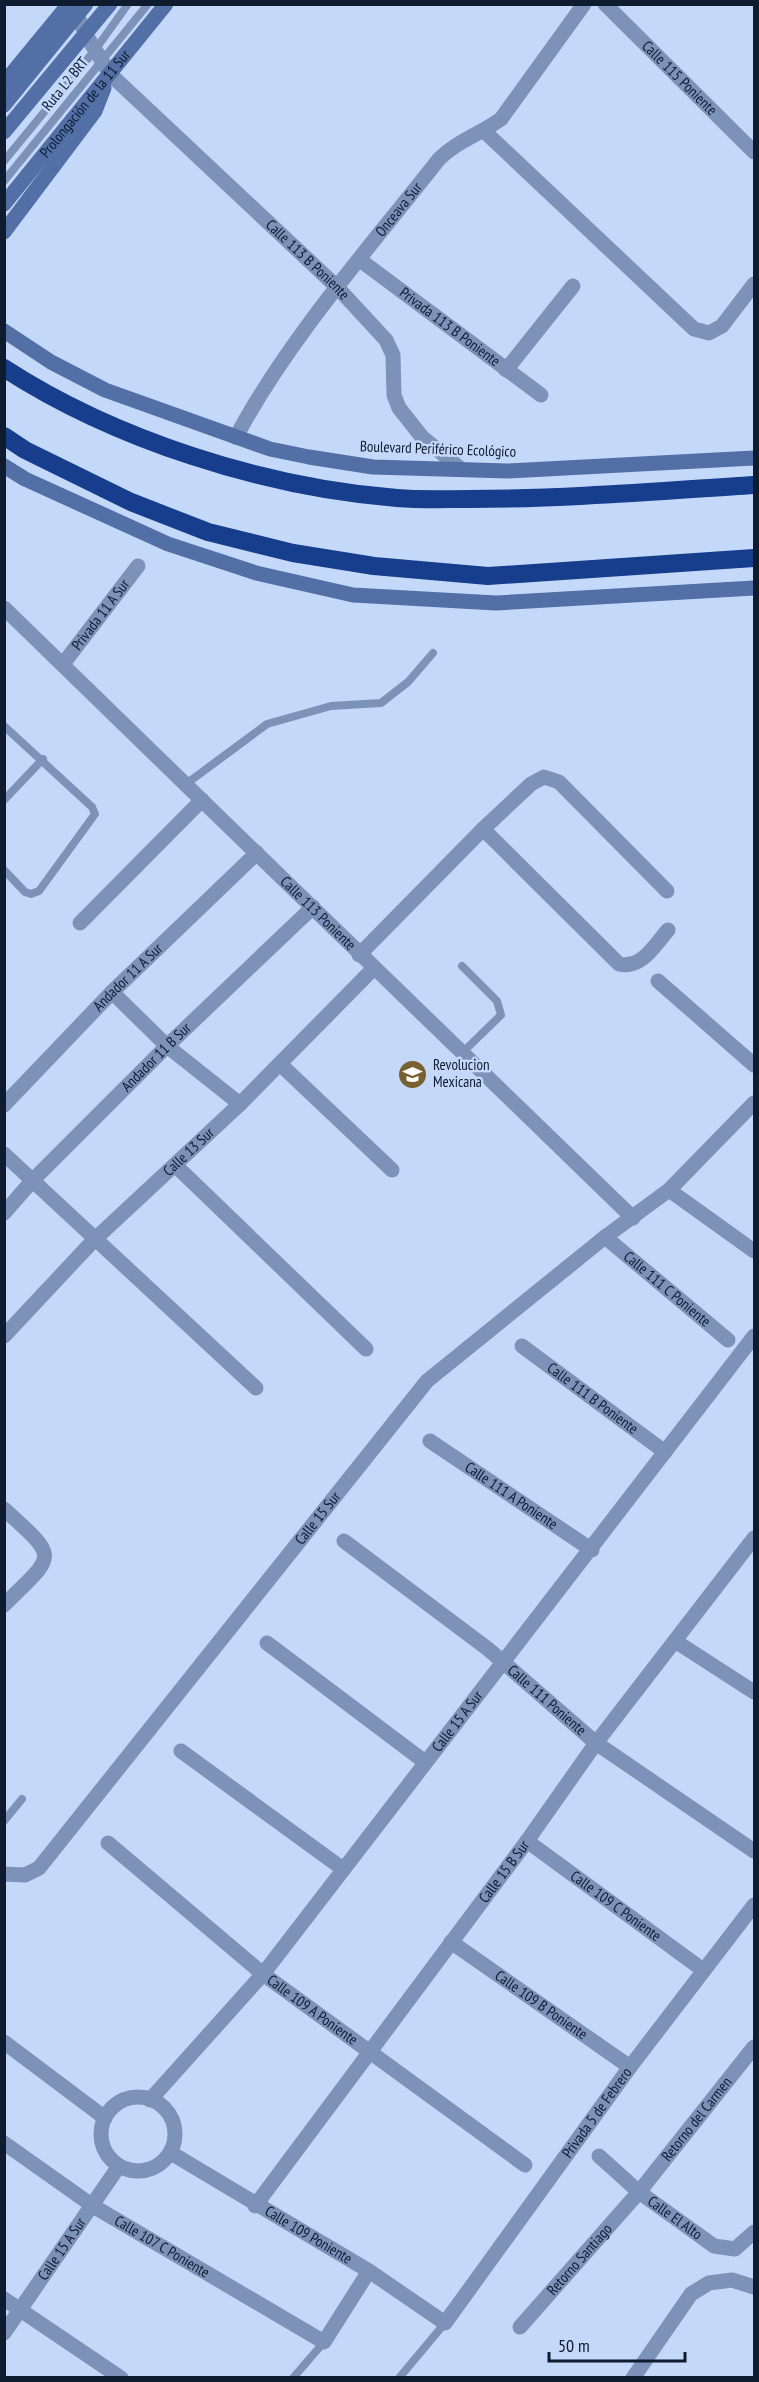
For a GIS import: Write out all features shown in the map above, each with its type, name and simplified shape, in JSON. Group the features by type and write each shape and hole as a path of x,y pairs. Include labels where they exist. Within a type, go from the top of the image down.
{"highway":[{"path":"4,368 98,419 173,450 306,486 397,498 513,499 754,485"},
{"path":"4,436 25,450 131,502 208,532 292,553 374,566 488,576 754,558"}],"street":[{"path":"4,132 110,4"},
{"name":"Prolongación de la 11 Sur","path":"4,204 102,62 166,4"},
{"name":"Onceava Sur","path":"236,437 250,409 337,287 439,159 452,145 484,131 501,119 584,4"},
{"name":"Calle 115 Poniente","path":"605,4 754,152"},
{"path":"4,83 76,7"},
{"path":"4,105 76,7"},
{"name":"Calle 113 B Poniente","path":"76,7 86,35 102,62 337,287 391,347 396,403 422,437 461,469"},
{"path":"4,232 95,111 102,62"},
{"path":"484,131 694,329 709,333 722,326 754,284"},
{"name":"Privada 113 B Poniente","path":"360,260 541,395"},
{"path":"506,370 573,286"},
{"name":"Boulevard Periférico Ecológico","path":"4,331 51,362 105,390 236,437 300,455 373,467 508,471 754,458"},
{"path":"4,466 25,479 168,544 256,573 353,595 496,603 754,588"},
{"name":"Privada 11 A Sur","path":"63,664 138,566"},
{"name":"Calle 113 Poniente","path":"4,608 313,907 373,969 633,1218"},
{"path":"359,955 483,829 531,784 544,777 559,782 667,891"},
{"path":"80,923 202,800"},
{"path":"483,829 619,964 629,966 640,962 668,930"},
{"name":"Andador 11 A Sur","path":"4,1105 112,992 257,853"},
{"name":"Andador 11 B Sur","path":"4,1213 32,1181 167,1046 313,907"},
{"name":"Calle 13 Sur","path":"4,1336 94,1240 240,1104 373,969"},
{"path":"658,981 754,1065"},
{"path":"112,992 167,1046 240,1104"},
{"path":"280,1064 392,1170"},
{"name":"Calle 15 Sur","path":"4,1874 25,1875 39,1868 427,1381 605,1237 669,1190 754,1103"},
{"path":"4,1154 256,1388"},
{"path":"175,1165 366,1349"},
{"path":"669,1190 754,1251"},
{"name":"Calle 111 C Poniente","path":"605,1237 728,1340"},
{"name":"Calle 15 A Sur","path":"150,2100 263,1974 425,1762 592,1550 754,1336"},
{"name":"Calle 111 B Poniente","path":"522,1346 665,1452"},
{"name":"Calle 111 A Poniente","path":"430,1441 592,1550"},
{"path":"4,1509 40,1542 47,1556 44,1565 4,1605"},
{"name":"Calle 15 B Sur","path":"255,2206 527,1841 596,1743 754,1538"},
{"name":"Calle 111 Poniente","path":"344,1541 503,1662 596,1743 754,1851"},
{"path":"675,1641 754,1692"},
{"path":"267,1643 425,1762"},
{"path":"180,1751 343,1869"},
{"name":"Calle 109 C Poniente","path":"527,1841 703,1970"},
{"name":"Calle 109 A Poniente","path":"108,1843 263,1974 372,2051 525,2166"},
{"name":"Privada 5 de Febrero","path":"445,2323 630,2067 754,1905"},
{"name":"Calle 109 B Poniente","path":"451,1942 630,2067"},
{"path":"4,2042 105,2118"},
{"name":"Retorno del Carmen","path":"639,2192 754,2047"},
{"path":"129,2099 150,2100 162,2106 170,2115 175,2140 171,2153 163,2162 142,2171 119,2166 105,2150 102,2139 105,2118 119,2103 129,2099"},
{"name":"Calle 107 C Poniente","path":"4,2143 93,2206 324,2342"},
{"name":"Calle 109 Poniente","path":"171,2153 255,2206 369,2271 445,2323"},
{"name":"Calle El Alto","path":"600,2156 639,2192 714,2246 735,2249 754,2232"},
{"name":"Calle 15 A Sur","path":"4,2333 119,2166"},
{"name":"Retorno Santiago","path":"520,2327 639,2192"},
{"path":"324,2342 369,2271"},
{"path":"633,2378 691,2294 709,2283 732,2280 754,2287"},
{"path":"4,2299 121,2378"}],"lane":[{"name":"Ruta L2 BRT","path":"4,161 102,62 128,4"},
{"name":"Ruta L2 BRT","path":"4,180 148,4"},
{"path":"186,784 267,724 331,706 381,703 408,682 433,653"},
{"path":"4,726 43,759 92,807 95,814 39,891 32,894 25,892 4,870"},
{"path":"4,800 43,759"},
{"path":"461,1054 501,1015 497,1001 462,966"},
{"path":"4,1821 22,1799"},
{"path":"399,2378 445,2323"},
{"path":"293,2378 324,2342"}],"place":[{"name":"Revolucion Mexicana","path":"412,1074"}]}
